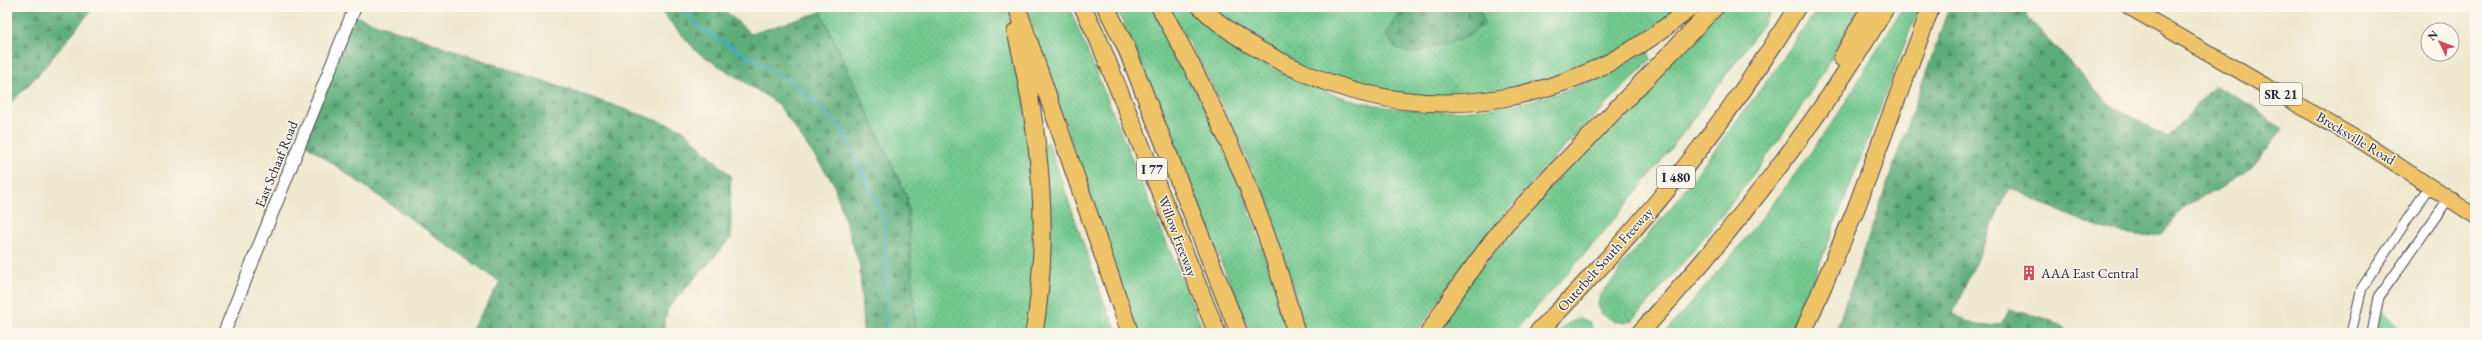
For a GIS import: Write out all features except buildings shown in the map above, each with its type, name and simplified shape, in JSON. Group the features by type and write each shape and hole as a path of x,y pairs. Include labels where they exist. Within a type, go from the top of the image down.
{"highway":[{"path":"1010,7 1028,88 1040,164 1043,238 1034,333"},
{"path":"1017,7 1130,333"},
{"name":"Willow Freeway","path":"1083,7 1099,41 1217,333"},
{"name":"Willow Freeway","path":"1106,7 1126,47 1239,333"},
{"path":"1160,7 1211,102 1259,211 1286,292 1296,333"},
{"path":"1201,7 1237,36 1267,55 1316,79 1353,91 1394,99 1424,103 1460,103 1522,95 1573,80 1612,62 1659,32 1691,7"},
{"path":"1429,333 1452,296 1505,224 1715,7"},
{"name":"Outerbelt South Freeway","path":"1537,333 1609,257 1670,186 1735,99 1798,7"},
{"path":"1731,229 1836,67 1870,7"},
{"path":"1640,333 1731,229 1824,104 1886,7"},
{"path":"1802,333 1855,210 1931,7"},
{"path":"1816,333 1855,210"}],"main road":[{"name":"Brecksville Road","path":"2129,7 2331,123 2430,185 2475,216"}],"street":[{"name":"East Schaaf Road","path":"224,333 355,7"},
{"path":"2351,333 2362,288 2430,185"},
{"path":"2372,333 2379,297 2449,198"}],"green space":[{"path":"7,7 94,7 39,74 7,107"},
{"path":"657,7 721,7 751,34 821,12 907,197 916,333 863,333 860,267 833,182 777,103 697,52"},
{"path":"822,7 1010,7 1035,127 1034,333 916,333 907,197 821,12"},
{"path":"1026,7 1069,7 1204,333 1139,333 1116,275"},
{"path":"1116,7 1153,7 1169,33 1240,184 1291,333 1251,333 1151,88"},
{"path":"1168,7 1188,7 1214,30 1233,44 1263,63 1309,86 1357,101 1407,109 1457,111 1507,106 1556,94 1604,75 1648,50 1650,60 1525,190 1496,224 1442,295 1418,333 1304,333 1294,290 1281,248 1267,206 1250,164 1211,84"},
{"path":"1201,7 1479,7 1481,12 1514,7 1691,7 1612,62 1459,103 1316,79"},
{"path":"1402,7 1479,7 1485,24 1462,39 1410,54 1394,46 1385,34"},
{"path":"1722,7 1775,7 1713,93 1617,216 1512,333 1438,333 1475,275 1537,200"},
{"path":"1819,7 1860,7 1837,50 1784,132 1726,210 1632,321 1615,322 1602,314 1598,305 1600,295 1616,277 1622,265 1670,209 1775,70"},
{"path":"1903,7 1919,7 1793,333 1665,333 1738,248 1785,188 1839,113"},
{"path":"1949,7 2023,7 2031,21 2109,104 2168,138 2214,85 2252,106 2283,130 2252,167 2224,186 2188,204 2161,235 2121,233 2101,228 2009,188 1953,313 1971,323 1987,326 2001,324 2009,309 2054,322 2066,331 2064,333 1835,333"},
{"path":"352,15 682,129 730,175 731,238 668,308 662,333 470,333 500,282 301,141"},
{"path":"1048,142 1104,303 1118,333 1039,333 1044,144"},
{"path":"2379,310 2405,333 2375,333"},
{"path":"1579,318 1590,322 1594,333 1557,333 1567,324"}],"waterway":[{"path":"681,7 701,29 795,84 842,128 885,220 887,333"}],"place":[{"name":"AAA East Central","path":"2029,273"}]}
